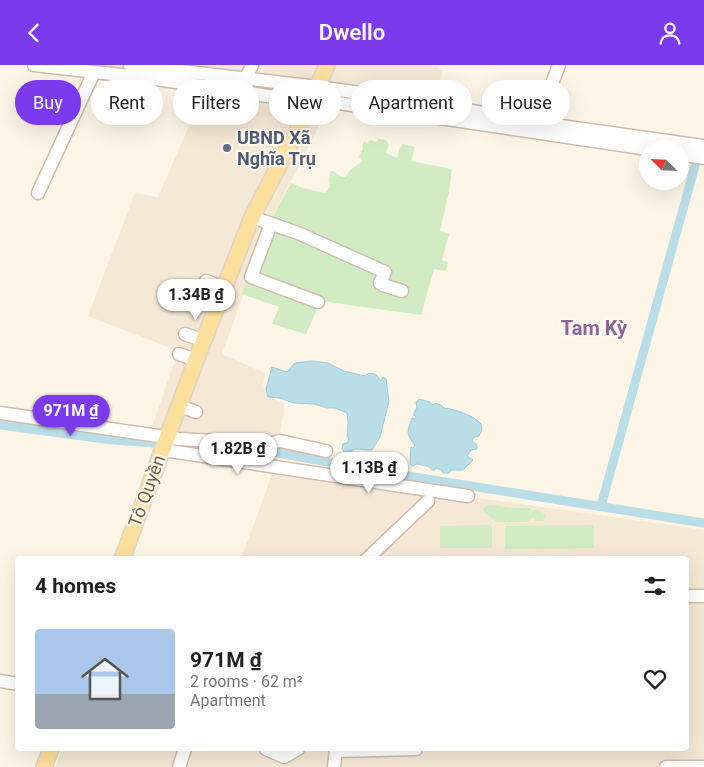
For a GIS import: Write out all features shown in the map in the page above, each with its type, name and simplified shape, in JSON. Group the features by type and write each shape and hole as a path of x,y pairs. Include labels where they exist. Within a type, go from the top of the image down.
{"main road":[{"name":"Tô Quyền","path":"320,80 327,65"},
{"name":"Tô Quyền","path":"123,556 161,449 180,406 252,217 300,125"},
{"path":"44,767 50,751"}],"street":[{"path":"34,65 92,70 173,82"},
{"path":"130,65 246,78 269,83"},
{"path":"246,78 252,65"},
{"path":"536,127 559,65"},
{"path":"38,193 92,70"},
{"path":"259,94 281,100 290,107 297,117 298,129"},
{"path":"341,98 536,127 639,147"},
{"path":"536,127 568,127 704,146"},
{"path":"689,155 704,157"},
{"path":"252,217 298,233 385,272 380,283 402,291"},
{"path":"271,224 251,277 318,302"},
{"path":"206,281 225,288"},
{"path":"185,334 204,341"},
{"path":"179,354 196,360"},
{"path":"180,406 196,412"},
{"path":"0,413 161,449 468,495"},
{"path":"161,449 269,444 280,441 326,451"},
{"path":"370,556 428,501"},
{"path":"689,596 704,596"},
{"path":"0,681 15,684"},
{"path":"179,767 185,751"},
{"path":"270,751 284,757 296,751"},
{"path":"334,767 336,751"},
{"path":"666,767 704,767"}],"shaded area":[{"path":"34,65 435,65 443,71 440,80 351,80 351,112 341,111 341,80 269,80 269,125 319,125 269,224 222,354 265,373 263,384 267,396 285,404 274,469 161,456 152,452 145,433 152,427 178,351 88,316 135,193 158,197 189,125 259,125 259,80 173,80 173,83"},
{"path":"274,469 704,530 704,767 55,767 61,751 689,751 689,556 242,556"}],"green space":[{"path":"379,139 386,140 389,145 386,153 397,158 399,149 403,144 415,147 411,161 452,169 440,231 449,234 442,260 448,262 446,271 434,269 421,315 321,301 306,334 272,324 279,307 242,294 269,224 291,183 325,193 330,186 330,172 333,171 345,177 350,170 363,161 359,157 364,141 368,143 370,140 376,142"},
{"path":"488,505 530,508 532,511 538,509 546,515 543,521 536,521 533,518 527,522 495,522 484,512 483,509"},
{"path":"490,525 492,528 492,548 440,548 440,526"},
{"path":"594,525 594,548 505,549 505,526"}],"water":[{"path":"312,361 328,363 344,371 365,376 369,373 375,374 381,381 383,377 386,379 389,401 380,437 372,450 355,449 345,454 342,449 343,444 347,443 349,439 347,436 347,413 335,408 293,403 280,398 268,397 266,389 272,367 287,372 295,363"},
{"path":"419,399 430,402 433,405 435,403 444,408 464,413 481,424 482,430 479,436 474,437 472,441 477,445 477,449 471,450 467,456 473,460 463,470 451,470 449,473 443,473 442,470 435,468 435,470 432,470 425,465 411,465 411,447 413,448 415,445 410,438 408,430 412,418 415,419 416,416 413,415 417,407 416,402"}],"waterway":[{"path":"601,506 696,162"},
{"path":"0,425 112,440 157,443"},
{"path":"215,447 267,451 389,473 704,523"}],"place":[{"name":"UBND Xã Nghĩa Trụ","path":"227,148"}],"district":[{"name":"Tam Kỳ","path":"594,328"}]}
